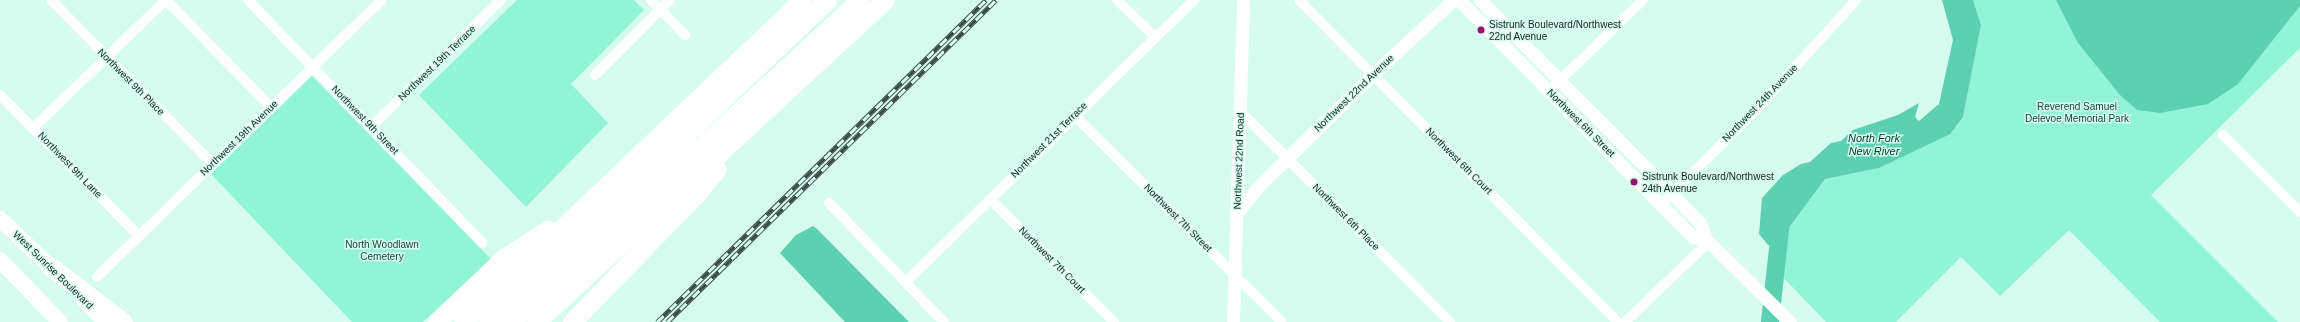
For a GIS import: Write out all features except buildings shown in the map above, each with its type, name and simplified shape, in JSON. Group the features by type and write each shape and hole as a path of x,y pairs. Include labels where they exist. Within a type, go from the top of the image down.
{"highway":[{"path":"463,322 802,0"},
{"path":"488,322 827,0"},
{"path":"511,322 860,0"},
{"path":"536,322 885,0"},
{"path":"572,322 697,193 754,122"},
{"path":"437,322 505,257 583,208"},
{"path":"50,266 122,322"}],"main road":[{"name":"West Sunrise Boulevard","path":"0,219 50,266 105,322"},
{"path":"0,260 60,322"}],"street":[{"name":"Northwest 9th Place","path":"51,0 212,163"},
{"path":"33,128 166,0 271,107"},
{"name":"Northwest 9th Street","path":"248,0 372,126 482,242"},
{"name":"Northwest 19th Avenue","path":"97,277 212,163 382,0"},
{"name":"Northwest 19th Terrace","path":"372,126 501,0"},
{"path":"651,0 685,35"},
{"path":"596,75 670,0"},
{"path":"1117,0 1154,36"},
{"name":"Northwest 21st Terrace","path":"906,282 1154,36 1194,0"},
{"name":"Northwest 22nd Road","path":"1233,322 1238,211 1243,0"},
{"name":"Northwest 6th Court","path":"1299,0 1618,322"},
{"name":"Northwest 22nd Avenue","path":"1238,211 1257,188 1373,74 1453,0"},
{"name":"Northwest 6th Street","path":"1459,0 1693,237 1708,240"},
{"name":"Northwest 6th Street","path":"1480,0 1700,223 1708,240 1790,322"},
{"path":"1549,90 1643,0"},
{"name":"Northwest 24th Avenue","path":"1661,204 1756,110 1856,0"},
{"name":"Northwest 9th Lane","path":"0,95 139,236"},
{"name":"Northwest 6th Place","path":"1241,112 1450,322"},
{"name":"Northwest 7th Street","path":"1074,115 1282,322"},
{"path":"2223,135 2300,212"},
{"path":"1238,191 1257,188"},
{"name":"Northwest 7th Court","path":"990,199 1114,322"},
{"path":"829,203 944,322"},
{"path":"1625,322 1708,240"}],"green space":[{"path":"517,0 634,0 644,10 571,84 608,123 526,207 419,95"},
{"name":"Reverend Samuel Delevoe Memorial Park","path":"1973,0 2300,0 2300,48 2151,195 2278,322 2160,322 2069,230 2000,296 1961,257 1896,322 1826,322 1777,271 1788,229 1825,179 1879,168 1963,117 1981,25"},
{"name":"North Woodlawn Cemetery","path":"312,76 491,259 423,322 352,322 211,174"}],"water":[{"name":"North Fork New River","path":"1942,0 1973,0 1981,25 1963,117 1950,134 1879,168 1825,179 1788,229 1784,245 1768,245 1759,234 1762,198 1783,175 1801,164 1810,162 1831,143 1841,141 1853,130 1898,115 1919,103 1915,117 1919,121 1939,104 1953,40"},
{"path":"2056,0 2300,0 2300,6 2238,84 2208,104 2160,113 2137,110 2120,95 2078,43"},
{"path":"813,226 909,322 845,322 780,253 796,235"}],"waterway":[{"name":"North Fork New River","path":"1770,322 1781,221"}],"railway":[{"path":"657,322 986,0"},
{"path":"667,322 996,0"}],"place":[{"name":"Sistrunk Boulevard/Northwest 22nd Avenue","path":"1481,30"},
{"name":"Sistrunk Boulevard/Northwest 24th Avenue","path":"1634,182"}]}
